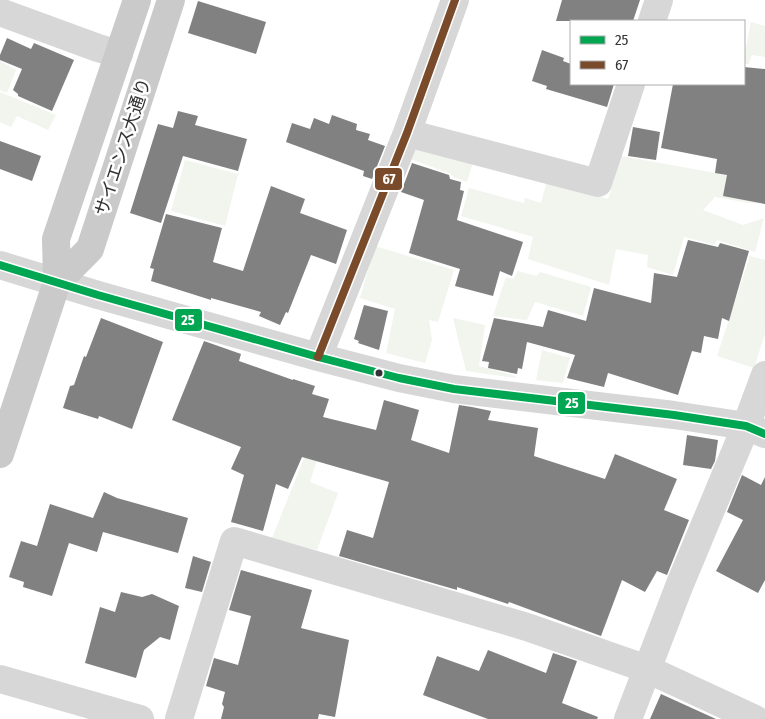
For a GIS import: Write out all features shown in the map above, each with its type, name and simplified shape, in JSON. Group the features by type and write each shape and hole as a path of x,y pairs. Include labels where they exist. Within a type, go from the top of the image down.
{"main road":[{"name":"サイエンス大通り","path":"0,454 57,282 56,239 137,0"},
{"name":"サイエンス大通り","path":"57,282 90,249 171,0"}],"street":[{"path":"318,357 407,132 455,0"},
{"path":"652,20 658,0"},
{"path":"0,12 119,54"},
{"path":"407,132 598,183 631,85"},
{"path":"0,265 318,357 399,378 454,389 674,415 756,430"},
{"path":"628,719 680,584 756,430 765,375"},
{"path":"180,719 234,541 527,627 647,670 754,719"},
{"path":"0,679 140,719"}],"shaded area":[{"path":"751,22 765,26 765,57 752,55 749,64 745,64"},
{"path":"0,61 16,70 7,93 0,90"},
{"path":"0,92 56,115 48,130 17,116 11,127 0,122"},
{"path":"418,149 473,162 467,182 408,158 408,154"},
{"path":"621,156 765,182 765,204 715,197 703,210 743,225 764,218 755,252 717,240 715,245 684,237 673,275 647,267 648,255 616,249 609,285 528,259 533,237 461,216 469,188 524,203 525,198 541,203 547,181 608,199"},
{"path":"185,160 238,174 225,226 171,211"},
{"path":"375,246 454,270 438,322 429,320 432,340 425,363 386,353 395,309 360,298"},
{"path":"750,256 765,260 765,334 754,368 717,356"},
{"path":"518,271 537,276 540,272 591,287 583,316 535,302 527,320 493,316 506,277 513,279"},
{"path":"453,318 485,325 479,366 515,376 516,378 466,371"},
{"path":"542,350 570,358 563,383 536,380"},
{"path":"315,431 325,434 310,482 338,493 317,550 272,538"}],"building":[{"path":"562,0 640,0 633,20 556,21"},
{"path":"198,1 266,22 256,54 188,33"},
{"path":"7,38 31,49 34,43 74,60 52,111 18,96 13,90 22,69 0,60 0,55"},
{"path":"542,50 564,58 563,61 570,64 570,85 614,85 607,107 546,89 547,86 532,81"},
{"path":"745,67 765,69 765,204 723,196 727,175 715,173 717,159 661,148 673,85 745,85"},
{"path":"178,111 198,116 195,125 247,139 238,171 183,156 161,223 130,213 158,124 173,128"},
{"path":"332,115 357,124 356,130 370,134 368,140 385,146 372,179 363,176 364,171 286,142 292,123 310,129 314,118 329,124"},
{"path":"633,127 660,132 656,160 628,156"},
{"path":"0,141 41,156 32,181 0,169"},
{"path":"412,163 449,175 450,179 461,182 460,190 464,191 457,220 523,242 512,276 500,271 493,296 455,286 460,269 409,253 424,200 401,192"},
{"path":"271,186 305,199 300,213 347,230 336,264 311,255 288,313 286,312 280,325 259,316 261,312 211,298 211,300 151,281 154,269 150,268 166,214 222,228 213,262 243,271"},
{"path":"688,240 718,247 720,243 749,251 729,321 722,318 718,339 704,336 701,353 692,351 678,395 608,373 604,387 567,378 575,355 527,342 522,369 518,368 517,374 488,368 489,362 482,361 494,318 543,327 548,310 586,321 594,288 651,303 654,273 677,277"},
{"path":"364,305 388,311 379,350 358,343 359,341 354,339"},
{"path":"101,318 163,342 132,429 99,416 98,419 63,408 70,386 74,385 84,356 86,357"},
{"path":"204,341 241,354 239,361 315,386 312,394 329,399 323,417 376,430 384,400 419,410 411,440 449,453 459,405 472,407 491,411 488,420 538,428 534,456 605,479 615,454 677,479 664,510 689,520 667,575 657,571 645,592 622,580 601,636 509,602 508,604 457,587 457,590 339,556 347,530 373,538 389,482 302,457 288,489 276,484 263,531 231,522 244,475 231,469 241,447 172,420"},
{"path":"687,435 718,440 715,461 711,469 683,465"},
{"path":"742,475 761,485 765,477 765,580 758,593 716,571 743,520 727,512"},
{"path":"104,492 117,498 188,518 178,553 103,532 97,552 69,543 52,596 23,587 24,582 9,577 21,541 37,546 50,504 93,518"},
{"path":"193,556 211,562 202,592 185,588"},
{"path":"241,570 312,590 301,628 349,640 335,717 319,714 318,719 221,719 225,692 206,686 214,658 238,665 251,616 229,610"},
{"path":"121,592 142,597 152,594 179,606 170,640 160,637 144,650 136,678 85,663 100,607 115,612"},
{"path":"488,650 546,673 553,653 577,661 562,703 598,717 597,719 488,719 423,695 437,656 479,671"},
{"path":"661,694 716,719 650,719"}],"transit line":[{"name":"67","path":"318,357 407,133 455,0"},
{"name":"25","path":"0,265 98,295 399,378 454,389 674,415 746,426 765,434"}]}
